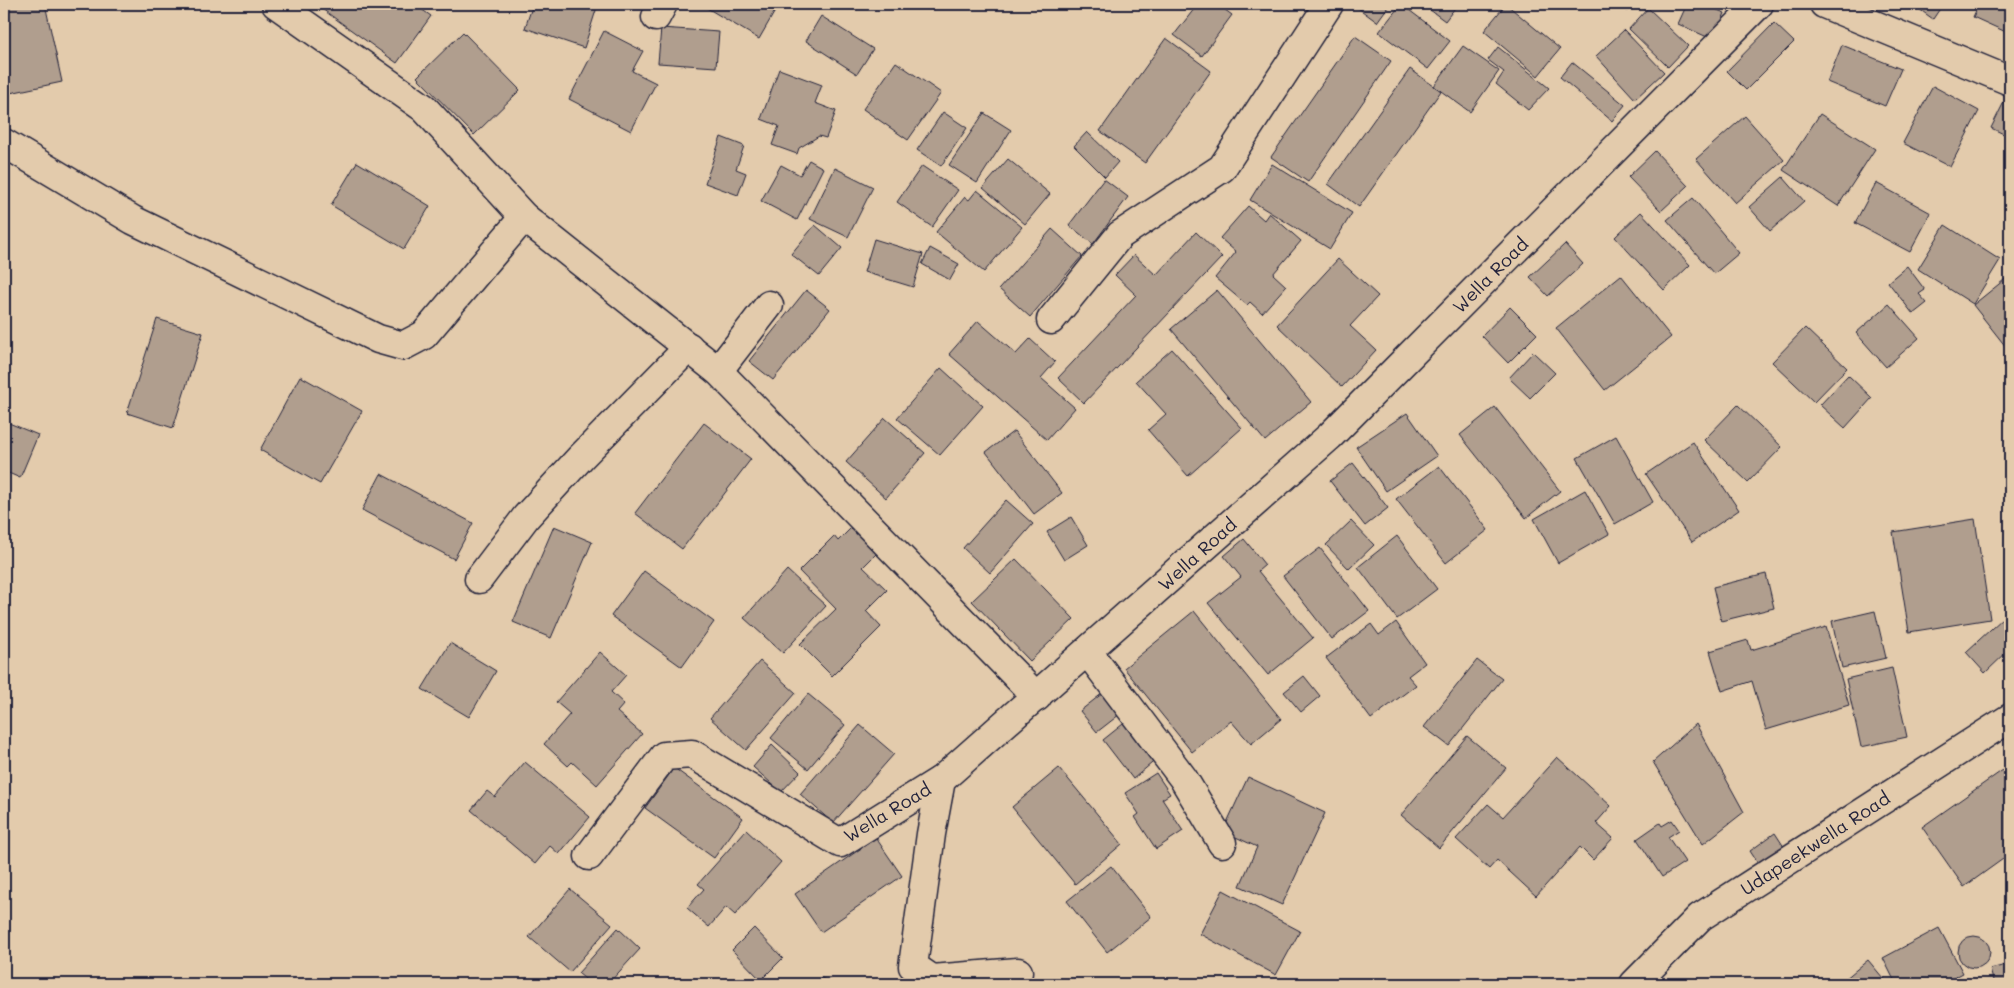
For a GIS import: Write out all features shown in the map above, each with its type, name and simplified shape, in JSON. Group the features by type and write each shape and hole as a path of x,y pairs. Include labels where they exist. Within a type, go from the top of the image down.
{"street":[{"path":"276,4 424,108 524,217 718,371 1037,697"},
{"path":"1052,320 1120,234 1222,168 1329,4"},
{"name":"Wella Road","path":"588,856 664,756 692,754 840,843 941,780 1330,436 1759,4"},
{"path":"1824,4 2010,82"},
{"path":"4,143 133,220 378,339 403,346 424,335 524,217"},
{"path":"718,371 769,305"},
{"path":"479,579 526,517 581,457 688,347"},
{"path":"1088,652 1183,778 1222,843"},
{"name":"Udapeekwella Road","path":"1634,984 1700,918 2010,718"},
{"path":"941,780 930,834 913,966 932,979 1018,972"}],"building":[{"path":"4,4 45,4 62,82 10,93 4,63"},
{"path":"326,4 414,4 431,16 397,63 322,9"},
{"path":"533,4 598,4 584,48 525,28"},
{"path":"710,4 774,4 778,6 759,39 707,8"},
{"path":"1198,4 1217,4 1232,15 1202,56 1174,35"},
{"path":"1355,4 1390,4 1377,22"},
{"path":"1401,4 1450,41 1428,69 1379,32"},
{"path":"1422,4 1458,4 1445,21"},
{"path":"1506,4 1560,49 1538,76 1484,31"},
{"path":"1611,4 1631,4 1628,11"},
{"path":"1687,4 1702,4 1725,13 1714,40 1678,24"},
{"path":"1912,4 1943,4 1933,19"},
{"path":"1979,4 2010,4 2010,22 2006,32 1973,17"},
{"path":"1648,8 1688,46 1668,67 1629,29"},
{"path":"821,16 873,49 857,74 806,41"},
{"path":"1774,23 1794,42 1746,90 1727,71"},
{"path":"661,28 719,32 716,67 658,63"},
{"path":"1624,30 1664,72 1635,99 1596,56"},
{"path":"604,31 643,51 632,71 656,83 631,131 569,99"},
{"path":"463,32 520,90 474,135 417,77"},
{"path":"1355,36 1391,61 1308,182 1271,157"},
{"path":"1166,38 1211,71 1145,163 1100,131"},
{"path":"1842,45 1901,69 1885,106 1827,82"},
{"path":"1463,46 1499,71 1470,112 1434,86"},
{"path":"1498,47 1549,88 1528,110 1496,84 1504,72 1488,60"},
{"path":"896,62 941,93 908,140 863,109"},
{"path":"1572,62 1625,105 1612,121 1560,77"},
{"path":"779,69 822,85 815,103 836,111 826,138 819,136 799,148 797,154 772,145 779,126 761,119"},
{"path":"1410,69 1441,91 1359,207 1328,184"},
{"path":"1933,86 1979,111 1950,167 1903,143"},
{"path":"2004,102 2010,105 2010,137 1991,128"},
{"path":"943,112 967,128 941,166 917,150"},
{"path":"984,113 1011,130 977,183 949,165"},
{"path":"1820,114 1875,149 1838,206 1783,170"},
{"path":"1745,116 1784,160 1735,203 1696,159"},
{"path":"1087,132 1118,162 1105,177 1074,146"},
{"path":"721,137 744,146 736,169 746,173 738,195 705,183"},
{"path":"1655,151 1688,186 1661,211 1628,177"},
{"path":"1008,159 1050,194 1025,224 983,188"},
{"path":"809,160 823,168 797,220 761,201 781,165 800,175"},
{"path":"357,162 430,206 404,249 331,205"},
{"path":"1272,164 1352,213 1330,249 1250,200"},
{"path":"922,166 958,190 932,227 897,202"},
{"path":"835,168 873,187 848,237 810,219"},
{"path":"1783,177 1804,201 1770,231 1749,207"},
{"path":"1104,179 1128,197 1093,244 1069,225"},
{"path":"1876,183 1931,213 1910,252 1855,223"},
{"path":"977,190 1022,227 984,272 936,232 965,197 969,200"},
{"path":"1693,198 1739,253 1714,274 1667,220"},
{"path":"1248,206 1264,220 1269,213 1301,241 1273,274 1286,286 1262,313 1250,302 1247,305 1215,278 1236,252 1220,238"},
{"path":"1641,212 1690,265 1664,290 1615,237"},
{"path":"815,225 842,248 819,276 791,254"},
{"path":"1945,225 2000,260 1973,304 1918,269"},
{"path":"1052,229 1082,256 1030,317 999,289"},
{"path":"1196,232 1222,257 1084,403 1058,378 1136,295 1115,275 1134,255 1156,275"},
{"path":"874,239 923,254 913,287 864,272"},
{"path":"1565,244 1583,264 1548,296 1530,277"},
{"path":"930,248 959,264 950,280 922,264"},
{"path":"1338,259 1378,296 1350,326 1376,350 1342,387 1277,325"},
{"path":"1907,266 1925,290 1919,294 1927,303 1913,314 1888,282"},
{"path":"1621,275 1671,337 1605,390 1556,328"},
{"path":"2010,277 2010,352 1973,305"},
{"path":"806,290 830,309 773,380 749,361"},
{"path":"1217,290 1311,402 1265,441 1171,329"},
{"path":"1889,304 1919,338 1886,367 1856,333"},
{"path":"1510,307 1537,334 1508,363 1482,336"},
{"path":"157,319 203,333 173,428 127,413"},
{"path":"978,321 1016,354 1030,339 1055,362 1041,378 1075,408 1047,440 949,354"},
{"path":"1805,328 1847,368 1814,402 1772,362"},
{"path":"1172,349 1242,428 1188,476 1148,430 1166,414 1136,381"},
{"path":"1533,352 1555,373 1530,398 1509,378"},
{"path":"941,368 983,406 940,455 897,418"},
{"path":"1848,375 1872,398 1845,428 1820,405"},
{"path":"300,376 362,411 320,484 260,450"},
{"path":"1738,405 1782,447 1748,482 1704,440"},
{"path":"1495,407 1560,491 1526,518 1460,435"},
{"path":"1407,413 1437,456 1386,491 1356,447"},
{"path":"885,418 925,453 886,498 846,462"},
{"path":"4,421 38,435 20,478 4,471"},
{"path":"704,423 751,459 682,549 635,513"},
{"path":"1014,431 1062,493 1034,514 986,452"},
{"path":"1616,436 1653,502 1615,524 1577,458"},
{"path":"1693,442 1739,510 1692,542 1646,474"},
{"path":"1353,463 1388,508 1365,526 1330,481"},
{"path":"1439,466 1488,530 1446,563 1396,499"},
{"path":"381,474 473,523 454,559 362,510"},
{"path":"1585,490 1609,534 1558,563 1534,519"},
{"path":"1006,500 1033,524 990,573 963,548"},
{"path":"1071,517 1088,545 1064,560 1047,532"},
{"path":"1975,519 1990,619 1909,632 1893,532"},
{"path":"1351,521 1374,545 1349,569 1326,545"},
{"path":"554,526 592,542 551,638 513,622"},
{"path":"852,527 877,553 863,567 887,590 866,611 881,627 832,676 800,644 836,609 799,571 834,536 838,541"},
{"path":"1397,536 1437,589 1397,619 1358,567"},
{"path":"1244,539 1265,565 1258,571 1313,638 1268,675 1208,603 1241,577 1224,556"},
{"path":"1320,548 1369,611 1332,639 1283,576"},
{"path":"1016,559 1074,619 1030,661 972,601"},
{"path":"787,570 826,606 783,653 744,618"},
{"path":"644,571 714,622 682,667 611,616"},
{"path":"1766,574 1774,608 1721,621 1713,587"},
{"path":"1194,611 1281,719 1251,744 1231,721 1192,752 1124,668"},
{"path":"1875,611 1886,658 1842,668 1832,621"},
{"path":"2003,618 2010,625 2010,649 1985,673 1966,652"},
{"path":"1396,622 1425,663 1408,676 1416,685 1371,719 1326,658 1371,624 1379,635"},
{"path":"1826,627 1849,705 1766,730 1752,681 1722,691 1710,651 1748,640 1751,650"},
{"path":"450,643 496,671 469,717 422,689"},
{"path":"600,652 626,675 611,692 624,704 617,712 642,734 597,785 572,762 568,766 544,744 570,714 556,702"},
{"path":"1477,660 1502,679 1449,746 1424,727"},
{"path":"760,661 796,693 746,750 710,718"},
{"path":"1892,668 1907,737 1861,747 1846,679"},
{"path":"1304,676 1320,696 1301,712 1284,692"},
{"path":"1108,689 1124,711 1097,732 1080,711"},
{"path":"808,694 845,725 808,769 771,738"},
{"path":"1128,720 1158,758 1133,779 1103,740"},
{"path":"1696,724 1744,812 1703,844 1653,762"},
{"path":"860,725 894,754 833,823 800,794"},
{"path":"1467,736 1506,768 1439,848 1401,815"},
{"path":"772,745 800,772 781,792 753,767"},
{"path":"1557,757 1611,806 1596,823 1613,838 1593,860 1580,847 1536,896 1497,860 1489,869 1456,839 1488,804 1503,817"},
{"path":"525,762 590,817 559,854 550,846 535,864 471,810 487,791 495,797"},
{"path":"2010,765 2010,854 1964,887 1922,827"},
{"path":"674,768 743,818 714,858 645,808"},
{"path":"1059,768 1122,844 1075,884 1012,807"},
{"path":"1156,773 1170,794 1162,799 1183,831 1156,849 1135,817 1139,814 1125,793"},
{"path":"1248,777 1325,813 1282,905 1240,886 1257,847 1223,831"},
{"path":"1672,820 1679,830 1668,837 1685,862 1662,877 1637,839 1660,823 1662,826"},
{"path":"746,830 781,862 735,915 726,907 709,927 687,908 704,889 698,884"},
{"path":"1775,833 1788,853 1763,871 1750,851"},
{"path":"876,838 902,876 821,932 795,894"},
{"path":"1111,866 1151,917 1107,952 1067,901"},
{"path":"570,889 612,924 570,972 529,937"},
{"path":"1223,890 1300,931 1276,975 1200,934"},
{"path":"618,928 640,949 608,984 591,984 578,973"},
{"path":"754,928 783,958 761,980 732,950"},
{"path":"1939,928 1963,973 1942,984 1896,984 1883,958"},
{"path":"1974,936 1986,940 1990,952 1986,964 1974,968 1962,964 1958,952 1962,940"},
{"path":"1868,960 1888,984 1839,984"},
{"path":"2010,964 2010,981 1994,984 1990,969"},
{"path":"821,978 840,984 818,984"}]}
